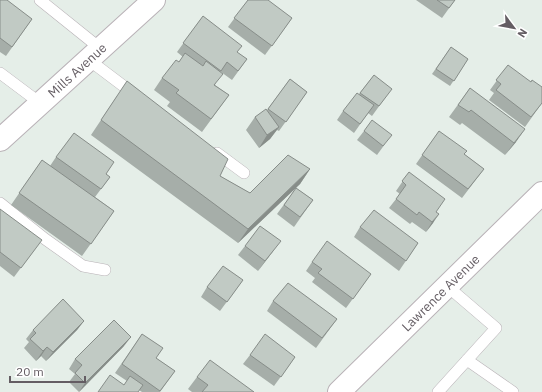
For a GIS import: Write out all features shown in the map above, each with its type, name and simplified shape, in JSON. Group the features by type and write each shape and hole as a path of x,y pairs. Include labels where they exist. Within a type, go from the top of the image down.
{"street":[{"name":"Mills Avenue","path":"0,140 154,0"},
{"name":"Lawrence Avenue","path":"339,392 542,193"}],"lane":[{"path":"40,0 143,101"},
{"path":"0,73 40,103"},
{"path":"206,146 244,173"},
{"path":"0,203 45,239 83,266 105,270"},
{"path":"438,392 496,328 447,286"},
{"path":"467,360 513,392"}],"building":[{"path":"0,0 7,0 32,19 12,47 0,38"},
{"path":"248,0 268,0 292,18 272,46 234,18"},
{"path":"437,0 455,0 449,8"},
{"path":"203,16 242,46 237,52 247,59 238,71 227,62 221,71 183,43"},
{"path":"451,47 468,59 454,81 436,69"},
{"path":"185,53 203,66 206,61 223,74 214,85 229,95 211,119 176,93 179,90 162,78 176,60 179,62"},
{"path":"508,65 531,82 532,80 542,87 542,103 531,117 496,90 501,84 496,80"},
{"path":"374,75 392,89 379,106 360,93"},
{"path":"290,79 307,92 286,122 268,109"},
{"path":"127,81 228,159 220,176 250,193 288,155 310,169 248,229 101,120"},
{"path":"470,88 525,129 514,143 471,110 469,112 458,105"},
{"path":"357,93 374,105 360,124 343,111"},
{"path":"266,109 279,127 267,135 255,117"},
{"path":"372,120 392,135 383,146 364,131"},
{"path":"439,131 467,151 464,154 484,169 468,189 422,155"},
{"path":"74,133 114,162 106,174 110,177 101,189 56,157"},
{"path":"42,160 114,211 91,244 19,193"},
{"path":"409,172 445,199 436,212 439,214 432,222 419,212 417,215 396,199 406,185 402,181"},
{"path":"296,188 313,200 300,217 284,205"},
{"path":"0,209 42,240 21,268 0,252"},
{"path":"374,210 418,243 406,261 360,227"},
{"path":"260,226 281,241 265,261 245,246"},
{"path":"327,241 371,274 353,299 318,273 322,269 312,262"},
{"path":"223,266 243,280 227,302 207,287"},
{"path":"288,283 337,319 322,338 273,301"},
{"path":"63,299 84,321 53,352 47,347 43,351 30,339 36,333 33,330"},
{"path":"114,320 131,337 85,383 75,373 82,365 75,359"},
{"path":"142,334 163,348 156,358 175,371 160,391 122,364"},
{"path":"265,334 295,357 281,377 250,355"},
{"path":"210,360 254,392 202,392 208,385 197,377"},
{"path":"110,375 124,385 130,376 143,385 138,392 98,392"}]}
